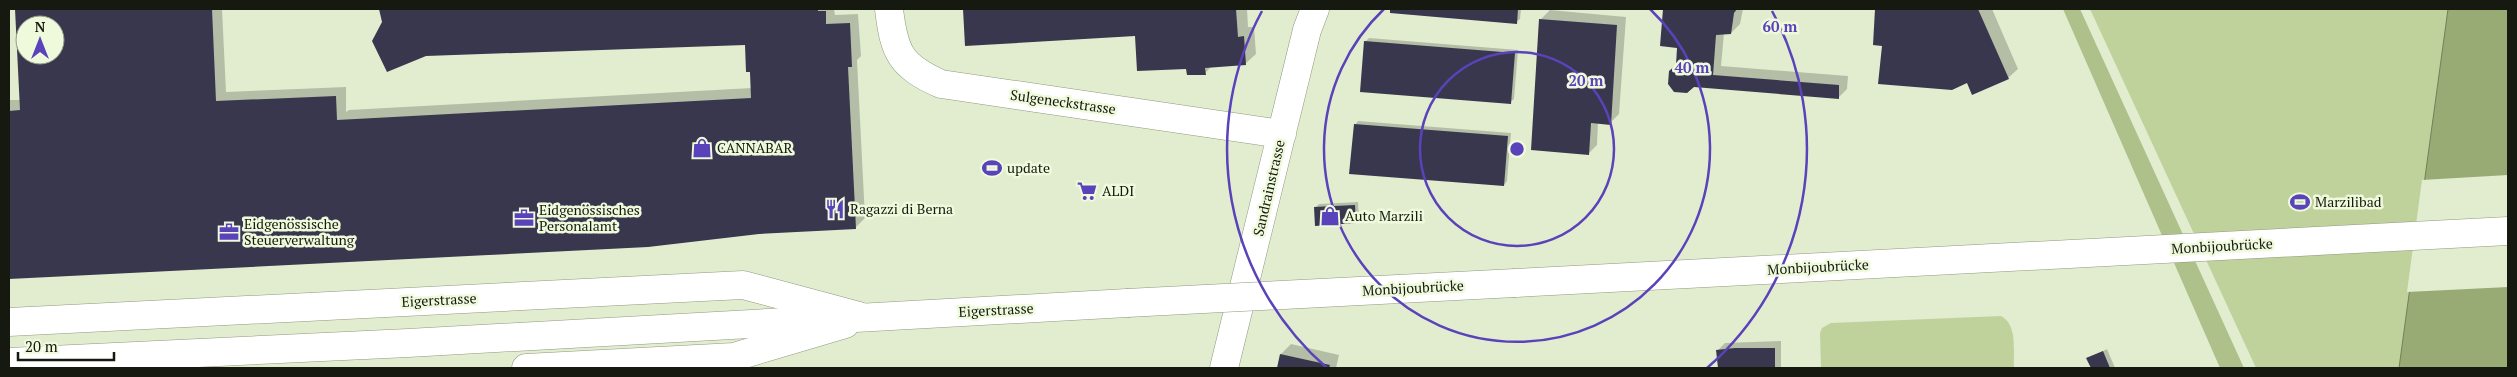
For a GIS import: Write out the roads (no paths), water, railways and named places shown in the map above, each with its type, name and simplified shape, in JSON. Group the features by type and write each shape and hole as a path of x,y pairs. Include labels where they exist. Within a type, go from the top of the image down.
{"main road":[{"name":"Sulgeneckstrasse","path":"889,9 896,47 904,62 920,75 941,84 1282,134"},
{"name":"Sandrainstrasse","path":"1224,368 1307,30 1315,9"},
{"name":"Monbijoubrücke","path":"1127,303 2508,231"},
{"name":"Eigerstrasse","path":"9,322 743,285 865,318"},
{"name":"Eigerstrasse","path":"9,362 1127,303"},
{"name":"Eigerstrasse","path":"526,368 735,362 865,318"}],"place":[{"name":"CANNABAR","path":"702,148"},
{"name":"update","path":"992,168"},
{"name":"ALDI","path":"1087,191"},
{"name":"Marzilibad","path":"2300,202"},
{"name":"Ragazzi di Berna","path":"835,209"},
{"name":"Auto Marzili","path":"1330,216"},
{"name":"Eidgenössisches Personalamt","path":"524,218"},
{"name":"Eidgenössische Steuerverwaltung","path":"229,232"}]}
